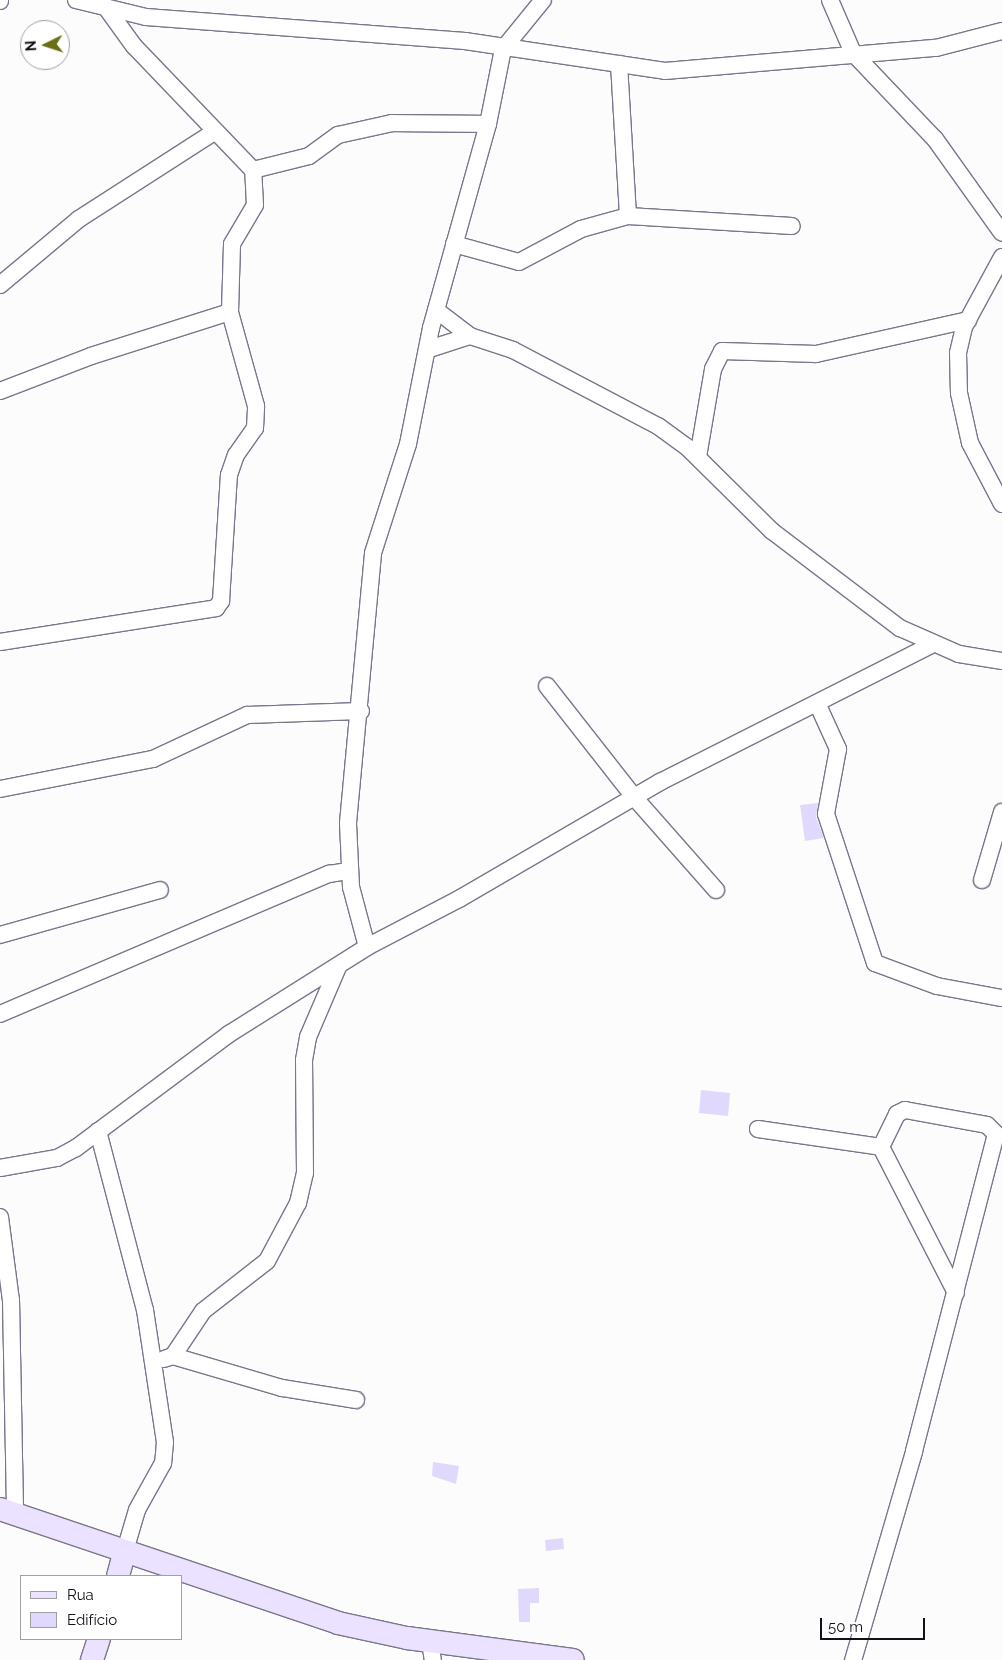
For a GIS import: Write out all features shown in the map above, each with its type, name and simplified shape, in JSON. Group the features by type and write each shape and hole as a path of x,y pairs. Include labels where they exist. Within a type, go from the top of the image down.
{"street":[{"path":"76,0 105,5 465,41 503,49 619,64 690,70 963,44 1002,31"},
{"path":"367,947 349,871 351,774 361,711 373,553 408,444 436,310 488,124 503,49 543,0"},
{"path":"830,0 853,53 935,139 1002,233"},
{"path":"0,642 216,608 221,601 229,475 236,455 255,428 256,406 230,312 232,244 254,205 253,170 214,132 105,5"},
{"path":"619,64 628,216"},
{"path":"253,170 309,156 338,135 392,123 488,124"},
{"path":"0,285 79,219 214,132"},
{"path":"454,244 519,262 581,229 628,216 792,226"},
{"path":"1002,257 968,320 958,353 959,394 970,443 1002,504"},
{"path":"436,310 470,336 513,350 615,401 698,457 772,531 900,628 959,654 1002,661"},
{"path":"0,391 90,356 230,312"},
{"path":"698,457 713,369 722,351 816,354 968,320"},
{"path":"429,349 470,336"},
{"path":"0,1168 57,1158 98,1131 229,1034 367,947 459,899 634,797 933,644"},
{"path":"547,686 634,797 716,890"},
{"path":"817,703 838,749 826,814 875,964 937,986 1002,998"},
{"path":"0,789 153,759 246,715 361,711"},
{"path":"982,880 1002,812"},
{"path":"0,1014 313,881 349,871"},
{"path":"0,935 160,890"},
{"path":"173,1356 203,1311 268,1261 298,1203 305,1164 304,1060 338,967"},
{"path":"853,1660 956,1293 996,1134 988,1125 906,1110 889,1126 880,1147"},
{"path":"758,1129 880,1147"},
{"path":"98,1131 156,1361 165,1453 137,1510 118,1575"},
{"path":"880,1147 956,1293"},
{"path":"0,1218 11,1300 7,1511 124,1554 338,1623 432,1651 573,1660"},
{"path":"156,1361 173,1356 282,1388 356,1400"},
{"path":"92,1660 99,1640"}],"building":[{"path":"818,803 816,817 824,838 805,841 800,805"},
{"path":"701,1090 730,1093 728,1116 699,1113"},
{"path":"433,1462 459,1466 456,1484 432,1476"},
{"path":"563,1538 564,1549 546,1551 545,1540"},
{"path":"539,1588 539,1603 530,1603 530,1622 519,1622 518,1589"}]}
